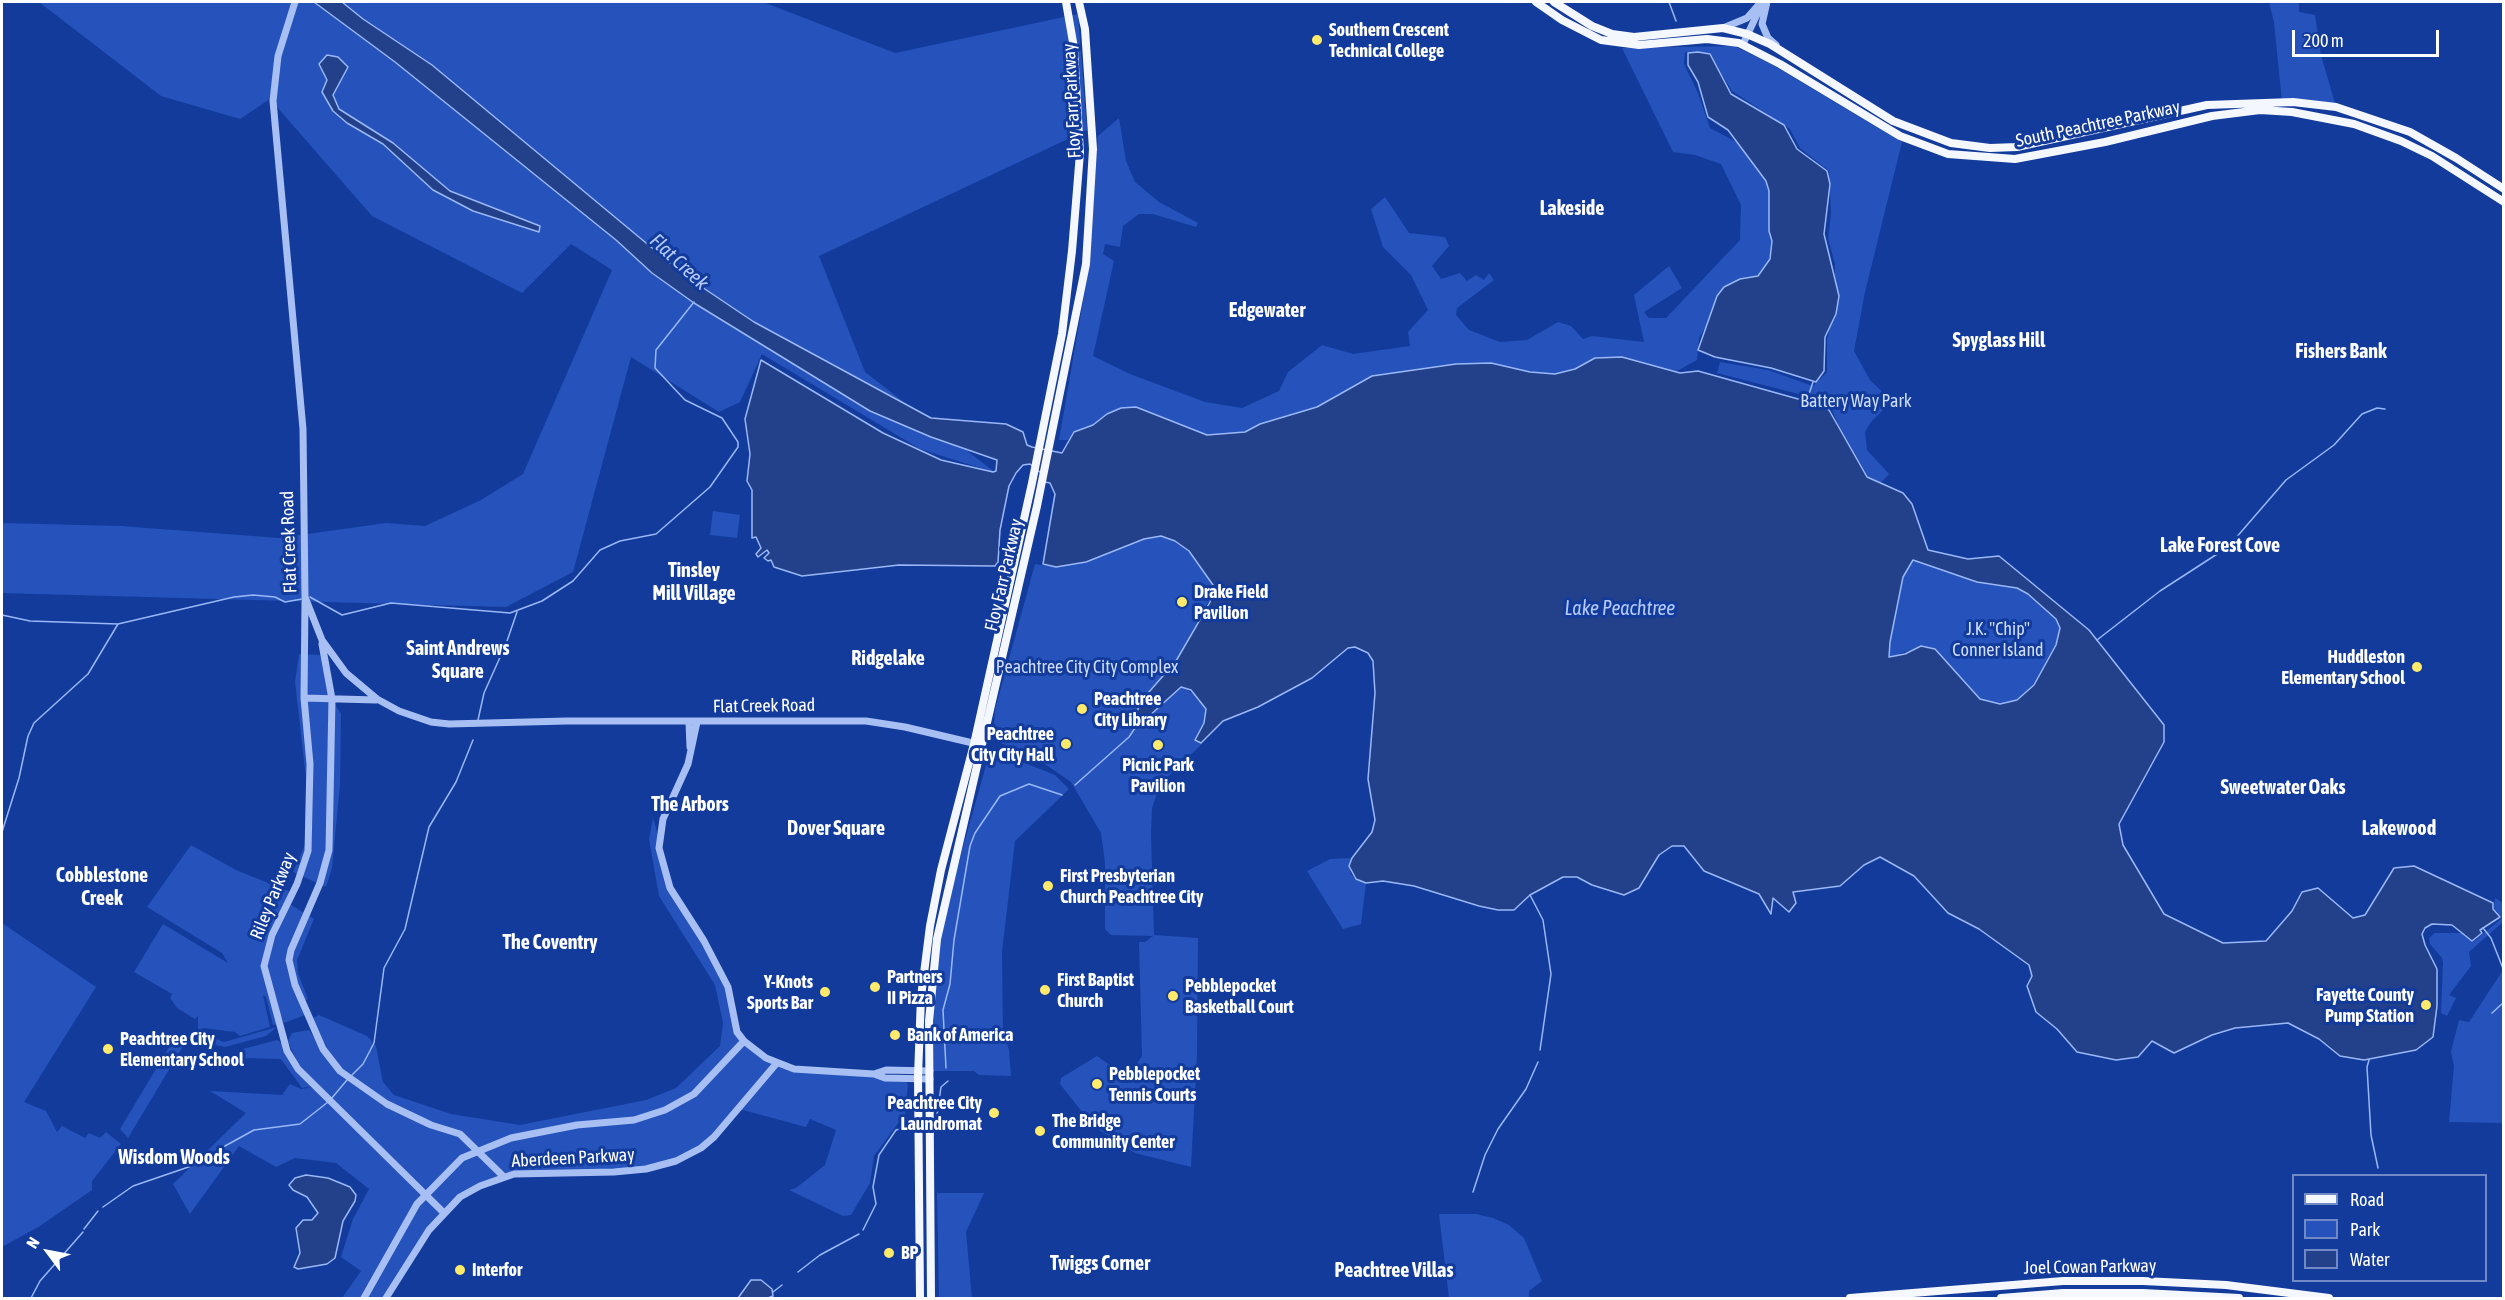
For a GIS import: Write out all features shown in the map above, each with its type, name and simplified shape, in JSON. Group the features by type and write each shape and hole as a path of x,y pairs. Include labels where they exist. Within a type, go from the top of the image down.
{"main road":[{"name":"Floy Farr Parkway","path":"931,1299 931,988 937,939 1062,334 1080,153 1074,48 1066,2"},
{"name":"Floy Farr Parkway","path":"919,1299 921,997 930,926 941,870 978,745 1041,485 1086,264 1092,182 1092,109 1079,2"},
{"path":"1536,2 1562,20 1601,40 1648,40 1723,28"},
{"path":"1554,2 1592,26 1612,34 1648,40"},
{"name":"South Peachtree Parkway","path":"1723,28 1747,34 1909,129 1951,143 1990,148 2039,144 2207,105 2293,102 2336,107 2410,132 2504,189"},
{"name":"South Peachtree Parkway","path":"1648,40 1723,39 1743,44 1900,136 1948,154 2015,159 2105,142 2212,116 2260,110 2292,112 2354,124 2401,141 2432,156 2504,202"},
{"path":"920,1277 924,1280 925,1299"},
{"name":"Joel Cowan Parkway","path":"1850,1299 2063,1281 2144,1281 2226,1285 2330,1299"},
{"name":"Joel Cowan Parkway","path":"2001,1299 2063,1293 2124,1293 2238,1299"}],"street":[{"name":"Flat Creek Road","path":"295,2 278,56 273,101 302,418 304,597 322,640 346,673 378,700 415,718 449,724 866,721 905,727 978,745"},
{"path":"1723,28 1747,18 1764,2"},
{"path":"1743,44 1764,2"},
{"path":"1764,2 1762,14 1764,31 1789,57"},
{"name":"Riley Parkway","path":"304,597 304,698 310,764 308,852 297,884 272,935 264,966 287,1051 298,1069 443,1212"},
{"name":"Riley Parkway","path":"322,640 332,699 329,850 320,883 291,950 289,960 295,985 323,1049 340,1071 387,1104 431,1125 460,1134 503,1176"},
{"path":"304,698 378,700"},
{"path":"693,722 690,753 684,775 663,819 659,840 660,855 670,888 720,969 730,994 737,1032 744,1041 776,1064 811,1072 874,1074 886,1070 930,1075"},
{"name":"Aberdeen Parkway","path":"364,1299 411,1213 424,1195 462,1158 511,1138 577,1125 634,1120 665,1110 694,1094 744,1041"},
{"name":"Aberdeen Parkway","path":"386,1299 429,1230 443,1212 460,1197 503,1176 614,1172 653,1167 676,1161 701,1148 714,1137 776,1064"}],"green space":[{"name":"Flat Creek","path":"39,2 763,2 895,53 1078,14 1087,130 819,256 865,372 996,473 920,449 762,354 740,402 719,412 631,357 573,572 506,607 2,593 2,523 121,526 279,538 386,523 425,526 481,500 523,474 612,270 571,244 522,293 372,216 270,99 240,119 161,96"},
{"path":"2269,2 2299,2 2299,12 2315,15 2321,55 2336,107 2282,102 2274,22"},
{"name":"Battery Way Park","path":"1734,46 1771,64 1902,142 1865,292 1854,351 1870,380 1892,401 1871,422 1865,432 1867,450 1889,474 1875,489 1853,460 1830,405 1810,397 1717,373 1720,362 1768,370 1813,386 1827,372 1827,339 1834,309 1835,264 1828,239 1831,213 1829,171 1800,148 1790,129 1732,91 1708,53 1685,52 1684,64 1698,93 1710,128 1748,148 1780,183 1768,270 1725,297 1699,338 1697,360 1668,376 1239,441 1059,440 1089,267 1098,136 1119,118 1126,161 1135,182 1159,202 1198,223 1196,227 1153,214 1139,214 1123,226 1120,247 1105,244 1103,254 1114,261 1093,356 1130,374 1205,402 1242,408 1279,391 1288,372 1322,345 1353,354 1410,346 1408,332 1428,310 1411,275 1383,247 1371,209 1385,197 1409,233 1445,237 1449,246 1432,266 1441,279 1460,273 1467,281 1476,275 1484,280 1489,273 1494,280 1457,308 1456,315 1469,330 1500,342 1527,340 1558,322 1571,326 1583,339 1592,336 1644,342 1634,295 1669,266 1682,288 1644,312 1649,318 1666,318 1740,240 1741,205 1721,164 1695,155 1673,152 1622,48"},
{"path":"713,511 740,515 737,538 710,535"},
{"name":"Peachtree City City Complex","path":"1161,535 1175,541 1189,552 1214,585 1214,591 1176,661 1181,687 1198,696 1206,709 1204,723 1195,739 1202,744 1161,783 1152,808 1154,935 1198,938 1197,1055 1191,1167 1135,1153 1093,1126 1060,1084 1061,1078 1097,1056 1127,1077 1142,1056 1139,942 1145,942 1153,936 1111,935 1105,929 1105,863 1101,833 1071,782 1033,756 993,740 995,710 1035,564 1055,567 1086,562 1144,539"},
{"name":"J.K. \"Chip\" Conner Island","path":"1913,560 1977,582 2017,588 2028,594 2056,619 2060,628 2056,645 2034,685 2017,700 2001,704 1980,699 1935,649 1921,646 1889,658 1903,577"},
{"path":"299,654 321,655 332,699 341,714 340,785 332,868 326,887 293,872 305,845 306,778 295,682"},
{"path":"989,755 1025,763 1055,775 1069,789 1015,841 1002,952 1003,1032 1009,1050 1011,1076 979,1075 974,1071 930,1071 937,939"},
{"path":"653,818 674,887 707,939 727,978 737,1032 776,1064 902,1078 908,1084 905,1114 874,1156 870,1183 851,1215 843,1216 789,1190 796,1188 825,1165 836,1130 810,1119 806,1127 739,1109 701,1148 653,1167 503,1176 480,1186 443,1212 388,1298 342,1298 361,1271 341,1257 353,1219 369,1189 336,1163 295,1158 276,1167 239,1146 190,1214 173,1184 246,1113 210,1091 282,1095 290,1084 301,1089 317,1086 298,1064 288,1041 292,1033 309,1030 337,1070 335,1073 340,1066 327,1048 313,1018 319,1015 367,1036 376,1046 383,1082 394,1095 451,1114 520,1125 646,1100 676,1088 720,1046 723,1023 715,985 659,896 649,839"},
{"path":"191,845 236,870 293,893 288,903 314,919 297,960 298,973 308,999 301,1002 305,1015 284,1023 281,1016 277,1024 273,1025 266,997 263,995 270,1027 240,1036 235,1032 203,1028 201,1031 198,1029 198,1016 195,1019 177,1008 170,998 172,994 134,972 163,924 228,963 222,953 147,907"},
{"path":"1352,858 1350,872 1354,878 1366,883 1361,924 1343,929 1307,871 1330,859"},
{"path":"2495,898 2503,903 2503,922 2469,952 2471,966 2449,995 2456,998 2447,1016 2441,1013 2442,958 2430,944 2429,938 2435,933 2464,933 2473,942 2502,918 2494,908"},
{"path":"2,923 96,987 24,1102 46,1111 57,1132 62,1126 85,1138 89,1133 100,1138 106,1132 121,1144 92,1181 92,1190 40,1226 2,1247"},
{"path":"2503,970 2503,1123 2449,1122 2454,1066 2451,1052 2459,1020 2469,1022"},
{"path":"277,1027 266,1036 225,1047 211,1044 200,1037 203,1034 224,1042"},
{"path":"174,1039 185,1043 128,1138 120,1129"},
{"path":"277,1040 283,1044 313,1086 302,1088 281,1059 242,1058 243,1049"},
{"path":"937,1193 984,1193 966,1232 972,1298 939,1298"},
{"path":"1439,1214 1476,1214 1493,1218 1509,1225 1524,1238 1542,1281 1529,1291 1529,1298 1449,1298"}],"water":[{"name":"Lake Peachtree","path":"314,2 342,2 363,19 432,65 687,277 754,322 931,418 1006,424 1023,432 1027,445 1032,447 1062,453 1074,432 1093,425 1107,414 1121,408 1136,407 1207,435 1245,432 1260,424 1317,407 1372,376 1456,364 1491,363 1530,372 1555,374 1575,369 1595,358 1622,357 1680,373 1698,371 1798,399 1810,397 1809,401 1829,410 1867,477 1903,493 1912,504 1928,550 1968,559 1999,556 2089,630 2164,725 2164,742 2119,824 2123,845 2164,914 2223,943 2266,941 2292,911 2302,892 2318,888 2353,918 2365,915 2394,868 2414,866 2493,903 2493,909 2500,917 2480,930 2482,933 2472,941 2452,925 2432,924 2425,928 2422,934 2425,945 2437,969 2437,1006 2433,1037 2416,1050 2364,1060 2340,1056 2319,1039 2288,1023 2235,1028 2212,1035 2174,1053 2152,1041 2138,1057 2116,1060 2077,1052 2057,1029 2036,1012 2027,986 2032,976 2029,965 1979,929 1948,913 1914,876 1880,857 1864,865 1840,886 1793,892 1796,903 1789,912 1773,898 1771,914 1759,894 1704,871 1684,846 1672,846 1659,855 1639,888 1624,895 1592,885 1577,877 1563,877 1530,895 1514,910 1498,910 1479,906 1414,886 1383,881 1366,883 1356,879 1349,866 1352,858 1372,832 1375,820 1368,779 1375,693 1373,661 1368,653 1355,647 1348,648 1312,678 1258,707 1223,721 1201,743 1195,740 1204,723 1206,709 1191,690 1181,687 1147,718 1137,719 1135,716 1142,700 1176,661 1210,602 1213,585 1189,551 1175,541 1161,536 1144,539 1086,562 1056,567 1043,564 1055,494 1050,483 1045,482 1041,473 1030,464 1023,465 1009,486 1000,530 998,562 995,566 899,565 802,576 774,567 771,560 764,558 769,553 767,550 758,557 756,554 761,548 756,537 752,538 752,490 747,481 750,454 745,419 761,360 883,433 941,460 993,472 996,471 997,460 931,437 870,411 694,303 652,273 616,240 395,62","holes":["1913,560 1977,582 2017,588 2028,594 2056,619 2060,628 2056,645 2034,685 2017,700 2000,704 1980,699 1935,649 1921,646 1905,654 1889,657 1903,577"]},
{"path":"1688,53 1710,54 1731,94 1784,125 1797,149 1827,171 1830,184 1824,234 1839,296 1836,314 1825,337 1824,371 1816,382 1771,368 1715,357 1698,350 1717,296 1724,287 1740,279 1758,276 1770,259 1772,241 1769,231 1769,191 1766,181 1728,130 1708,117 1698,82 1688,65"},
{"path":"327,55 338,57 348,67 333,95 339,109 393,143 450,191 540,226 539,232 473,211 433,190 383,144 347,123 333,111 322,92 327,80 319,64"},
{"path":"306,1175 328,1178 350,1187 356,1195 343,1221 335,1258 327,1264 298,1269 294,1267 300,1253 296,1228 303,1220 312,1220 318,1213 307,1197 293,1190 289,1185 295,1178"},
{"path":"751,1280 761,1280 772,1289 773,1296 738,1298"}],"waterway":[{"path":"1669,2 1676,21"},
{"path":"310,597 342,615 391,603 510,613 542,601 573,581 600,550 620,541 656,534 710,487 738,447 738,442 722,418 685,400 655,368 656,350 694,302"},
{"path":"1808,397 1813,382"},
{"path":"2097,640 2160,591 2228,547 2286,480 2334,445 2362,414 2377,408 2385,409"},
{"path":"2,615 30,621 118,624 234,597 253,595 275,597 285,602 302,599"},
{"path":"478,720 484,693 506,644 517,612"},
{"path":"2,832 19,778 28,736 34,723 88,674 118,624"},
{"path":"1075,785 1129,737 1141,719"},
{"path":"352,1075 363,1064 374,1043 384,968 405,929 429,827 456,782 473,740"},
{"path":"946,1068 943,1010 950,984 954,940 970,846 975,833 1000,796 1029,784 1062,795"},
{"path":"1530,895 1543,920 1551,974 1540,1050"},
{"name":"Flat Creek","path":"2483,928 2491,938 2504,971"},
{"name":"Flat Creek","path":"2492,1013 2504,1002"},
{"path":"2369,1060 2367,1067 2371,1135 2378,1168"},
{"path":"1473,1192 1485,1155 1498,1129 1526,1089 1538,1062"},
{"path":"331,1099 347,1080"},
{"path":"937,1115 941,1087 948,1081"},
{"path":"103,1207 133,1186 209,1160 225,1146 254,1130 300,1124 328,1102"},
{"path":"863,1230 876,1204 873,1187 879,1155 896,1130 912,1126"},
{"path":"84,1229 98,1211"},
{"path":"31,1298 40,1281 83,1232"},
{"path":"798,1272 820,1255 859,1234"},
{"path":"773,1292 782,1285"}],"place":[{"name":"Southern Crescent Technical College","path":"1317,40"},
{"name":"Drake Field Pavilion","path":"1182,602"},
{"name":"Huddleston Elementary School","path":"2417,667"},
{"name":"Peachtree City Library","path":"1082,709"},
{"name":"Peachtree City City Hall","path":"1066,744"},
{"name":"Picnic Park Pavilion","path":"1158,745"},
{"name":"First Presbyterian Church Peachtree City","path":"1048,886"},
{"name":"Partners II Pizza","path":"875,987"},
{"name":"First Baptist Church","path":"1045,990"},
{"name":"Y-Knots Sports Bar","path":"825,992"},
{"name":"Pebblepocket Basketball Court","path":"1173,996"},
{"name":"Fayette County Pump Station","path":"2426,1005"},
{"name":"Bank of America","path":"895,1035"},
{"name":"Peachtree City Elementary School","path":"108,1049"},
{"name":"Pebblepocket Tennis Courts","path":"1097,1084"},
{"name":"Peachtree City Laundromat","path":"994,1113"},
{"name":"The Bridge Community Center","path":"1040,1131"},
{"name":"BP","path":"889,1253"},
{"name":"Interfor","path":"460,1270"}],"district":[{"name":"Lakeside","path":"1572,209"},
{"name":"Edgewater","path":"1267,311"},
{"name":"Spyglass Hill","path":"1999,341"},
{"name":"Fishers Bank","path":"2341,352"},
{"name":"Lake Forest Cove","path":"2220,546"},
{"name":"Tinsley Mill Village","path":"694,582"},
{"name":"Ridgelake","path":"888,659"},
{"name":"Saint Andrews Square","path":"458,660"},
{"name":"Sweetwater Oaks","path":"2283,788"},
{"name":"The Arbors","path":"690,805"},
{"name":"Dover Square","path":"836,829"},
{"name":"Lakewood","path":"2399,829"},
{"name":"Cobblestone Creek","path":"102,888"},
{"name":"The Coventry","path":"550,943"},
{"name":"Wisdom Woods","path":"174,1158"},
{"name":"Twiggs Corner","path":"1100,1264"},
{"name":"Peachtree Villas","path":"1394,1271"}]}
